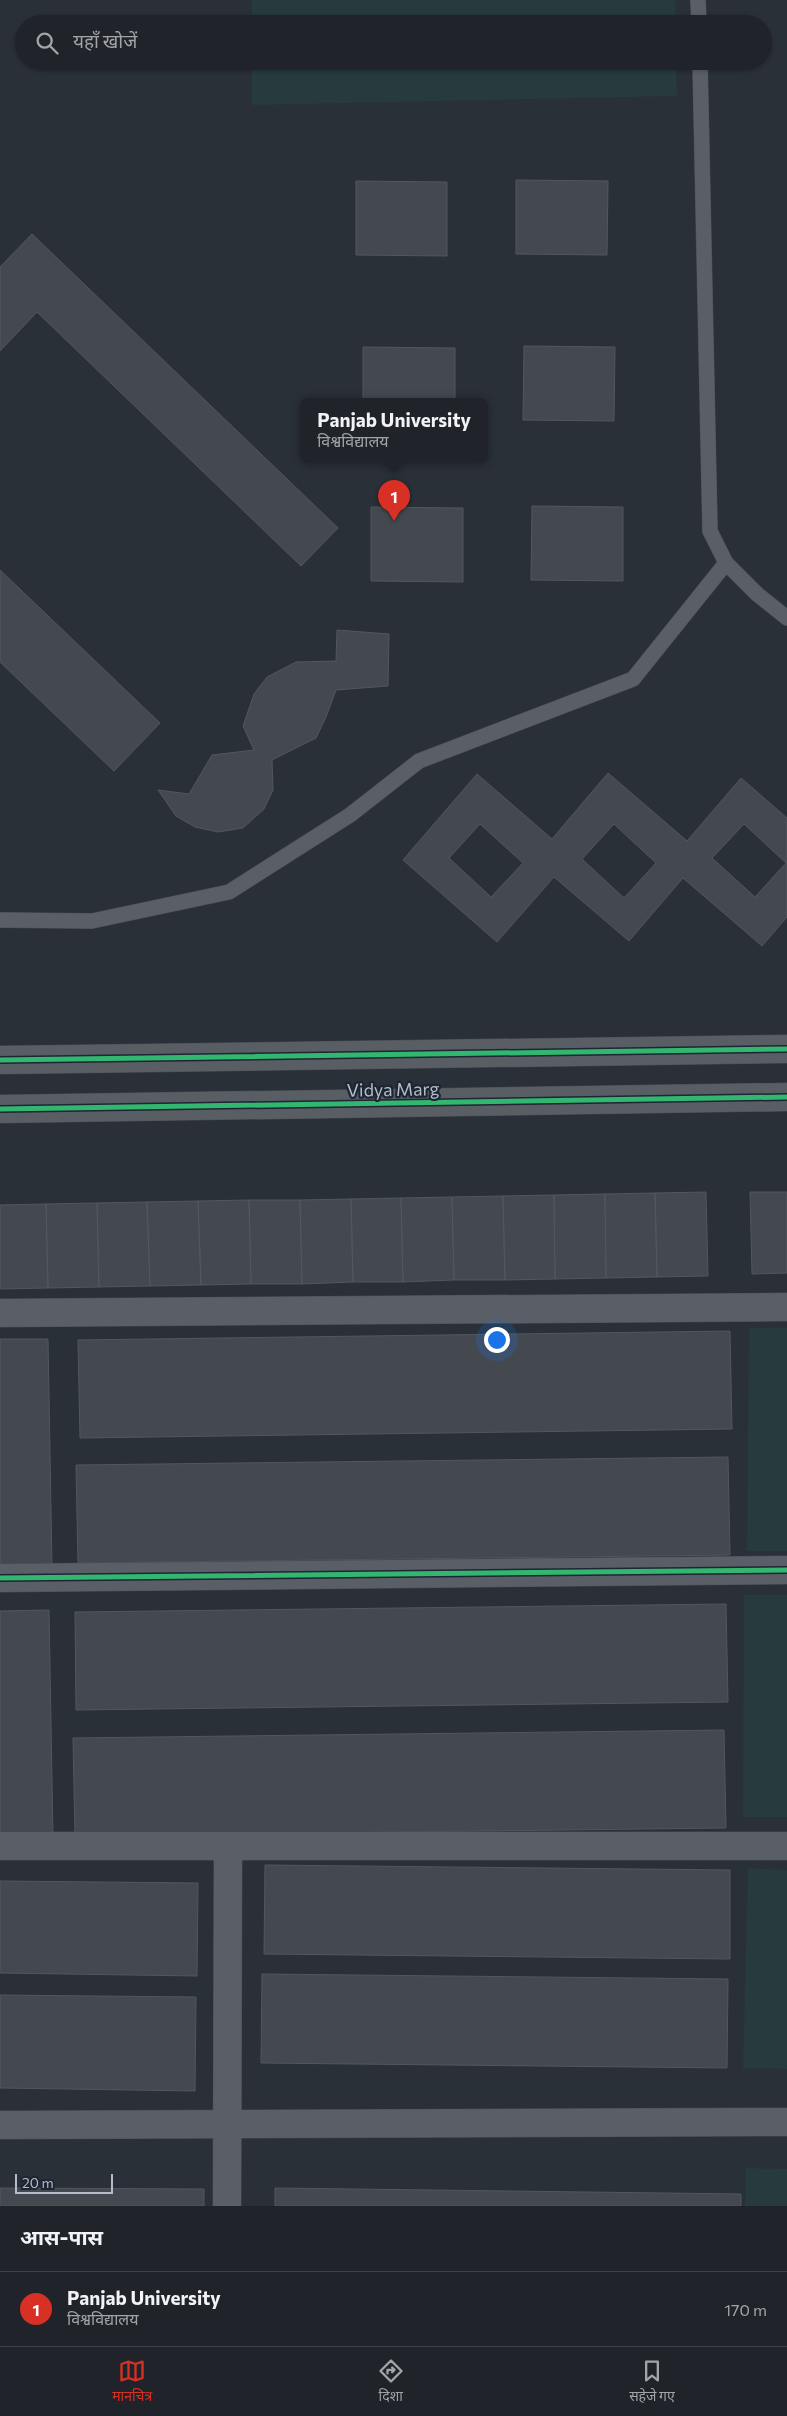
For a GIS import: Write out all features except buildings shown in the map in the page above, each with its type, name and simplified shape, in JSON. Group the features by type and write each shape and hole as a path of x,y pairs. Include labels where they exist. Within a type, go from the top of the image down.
{"main road":[{"name":"Vidya Marg","path":"0,1060 787,1049"},
{"name":"Vidya Marg","path":"0,1109 787,1097"}],"street":[{"path":"0,1313 787,1307"},
{"path":"0,1578 787,1570"},
{"path":"0,1846 787,1846"},
{"path":"227,2206 228,1847"},
{"path":"0,2124 787,2122"}],"lane":[{"path":"698,0 699,15"},
{"path":"700,70 710,531 726,563 757,594 787,618"},
{"path":"0,920 92,921 229,892 350,815 419,761 633,678 726,563"}],"green space":[{"path":"252,0 675,0 676,15 252,15"},
{"path":"252,70 676,70 677,96 252,105"},
{"path":"749,1328 787,1328 787,1551 747,1551"},
{"path":"744,1595 787,1595 787,1817 743,1817"},
{"path":"748,1868 787,1870 787,2069 743,2068"},
{"path":"746,2168 787,2169 787,2206 745,2206"}],"cycle path":[{"path":"0,1060 787,1049"},
{"path":"0,1109 787,1097"},
{"path":"0,1578 787,1570"}],"place":[{"name":"Panjab University","path":"394,521"}]}
